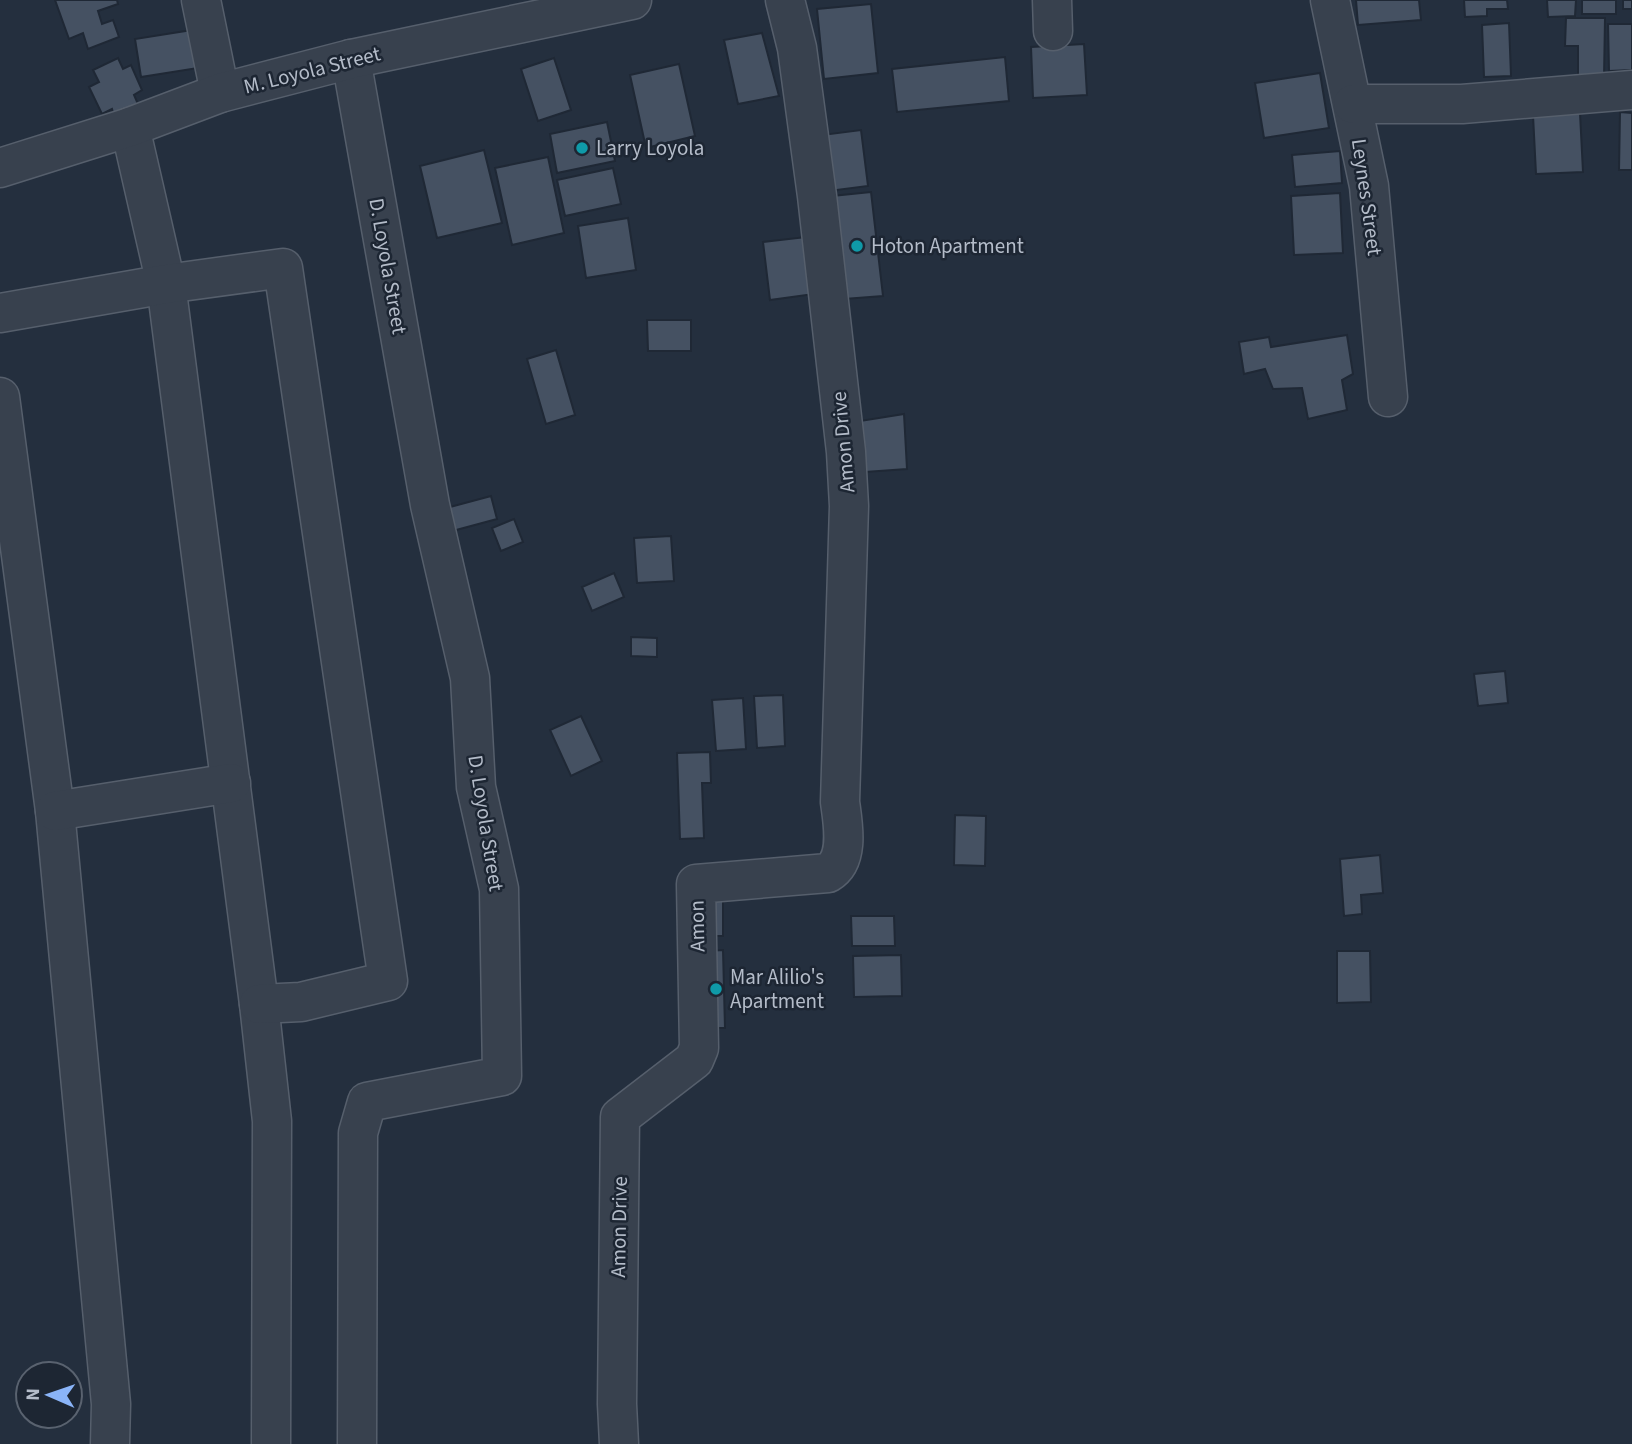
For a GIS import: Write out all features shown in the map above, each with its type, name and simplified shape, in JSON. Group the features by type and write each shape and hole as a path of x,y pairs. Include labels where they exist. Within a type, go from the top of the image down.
{"street":[{"path":"201,0 220,93"},
{"name":"M. Loyola Street","path":"0,169 130,127 220,93 351,59 632,0"},
{"name":"Amon Drive","path":"785,0 797,48 817,196 846,452 848,492 841,856 835,869 819,875"},
{"name":"Leynes Street","path":"1330,0 1369,186 1388,397"},
{"name":"D. Loyola Street","path":"351,59 430,505 470,678 476,787 499,890 502,1076 367,1102 358,1133 357,1444"},
{"path":"1353,104 1462,103 1632,90"},
{"path":"130,127 166,284 272,1121 271,1444"},
{"path":"0,313 166,284 283,268 388,981 300,1002 259,1004"},
{"path":"0,397 55,811 111,1404 110,1444"},
{"path":"55,811 230,783"},
{"name":"Amon","path":"699,1048 696,884 819,875"},
{"name":"Amon Drive","path":"619,1444 620,1117 694,1060 699,1048"}],"building":[{"path":"55,0 117,0 118,4 98,11 102,24 113,20 119,37 88,49 83,33 69,39"},
{"path":"1356,0 1419,0 1421,20 1358,25"},
{"path":"1464,0 1507,0 1508,9 1487,9 1487,16 1465,17"},
{"path":"1547,0 1576,0 1575,16 1548,17"},
{"path":"1582,0 1616,0 1616,14 1582,14"},
{"path":"1623,0 1632,0 1632,9 1623,9"},
{"path":"871,4 878,73 824,79 817,9"},
{"path":"1566,18 1605,18 1604,79 1578,79 1578,46 1565,46"},
{"path":"1509,23 1511,76 1484,77 1482,25"},
{"path":"1608,24 1632,24 1632,70 1609,71"},
{"path":"192,30 198,68 141,77 135,39"},
{"path":"762,33 779,96 738,104 724,40"},
{"path":"1084,44 1087,95 1033,98 1031,47"},
{"path":"1005,57 1009,101 897,112 892,69"},
{"path":"118,58 123,69 131,65 142,90 134,95 138,104 114,116 112,109 102,114 89,87 99,82 93,70"},
{"path":"554,58 571,110 538,121 521,69"},
{"path":"679,64 695,136 646,148 630,75"},
{"path":"1320,73 1329,128 1264,138 1255,83"},
{"path":"1620,112 1632,113 1632,170 1619,170"},
{"path":"1580,113 1583,172 1536,174 1533,115"},
{"name":"Larry Loyola","path":"607,122 615,161 557,173 550,134"},
{"path":"861,130 868,186 821,192 814,136"},
{"path":"484,150 502,223 437,238 420,166"},
{"path":"1340,151 1342,183 1295,187 1292,155"},
{"path":"548,157 564,233 512,245 495,168"},
{"path":"613,168 621,204 565,216 557,180"},
{"name":"Hoton Apartment","path":"871,192 883,296 844,299 832,196"},
{"path":"1340,193 1343,253 1294,255 1291,196"},
{"path":"628,218 636,270 586,278 578,226"},
{"path":"806,237 814,294 770,300 763,242"},
{"path":"647,320 691,320 691,351 648,351"},
{"path":"1347,335 1353,374 1342,380 1347,410 1308,419 1302,388 1273,389 1265,369 1244,374 1239,342 1269,337 1271,347"},
{"path":"556,350 575,415 546,424 527,359"},
{"path":"904,414 907,469 865,472 860,421"},
{"path":"491,496 497,519 445,533 439,510"},
{"path":"514,519 523,542 501,551 492,528"},
{"path":"671,536 674,581 637,583 634,538"},
{"path":"614,573 624,597 592,611 582,587"},
{"path":"631,637 657,638 657,657 631,656"},
{"path":"1505,671 1508,703 1478,706 1474,674"},
{"path":"783,695 785,746 757,748 754,696"},
{"path":"743,698 746,749 716,751 712,700"},
{"path":"581,716 602,761 571,776 550,730"},
{"path":"710,752 711,783 702,783 704,838 680,839 677,753"},
{"path":"955,815 986,816 985,866 954,865"},
{"path":"1380,855 1383,893 1361,895 1362,914 1344,916 1340,859"},
{"path":"705,900 723,901 723,936 706,936"},
{"path":"851,916 894,916 895,946 852,946"},
{"name":"Mar Alilio's Apartment","path":"723,950 725,1028 710,1028 708,951"},
{"path":"1337,951 1370,951 1371,1002 1337,1003"},
{"path":"901,955 902,996 854,997 853,956"}],"place":[{"name":"Larry Loyola","path":"582,148"},
{"name":"Hoton Apartment","path":"857,246"},
{"name":"Mar Alilio's Apartment","path":"716,989"}]}
